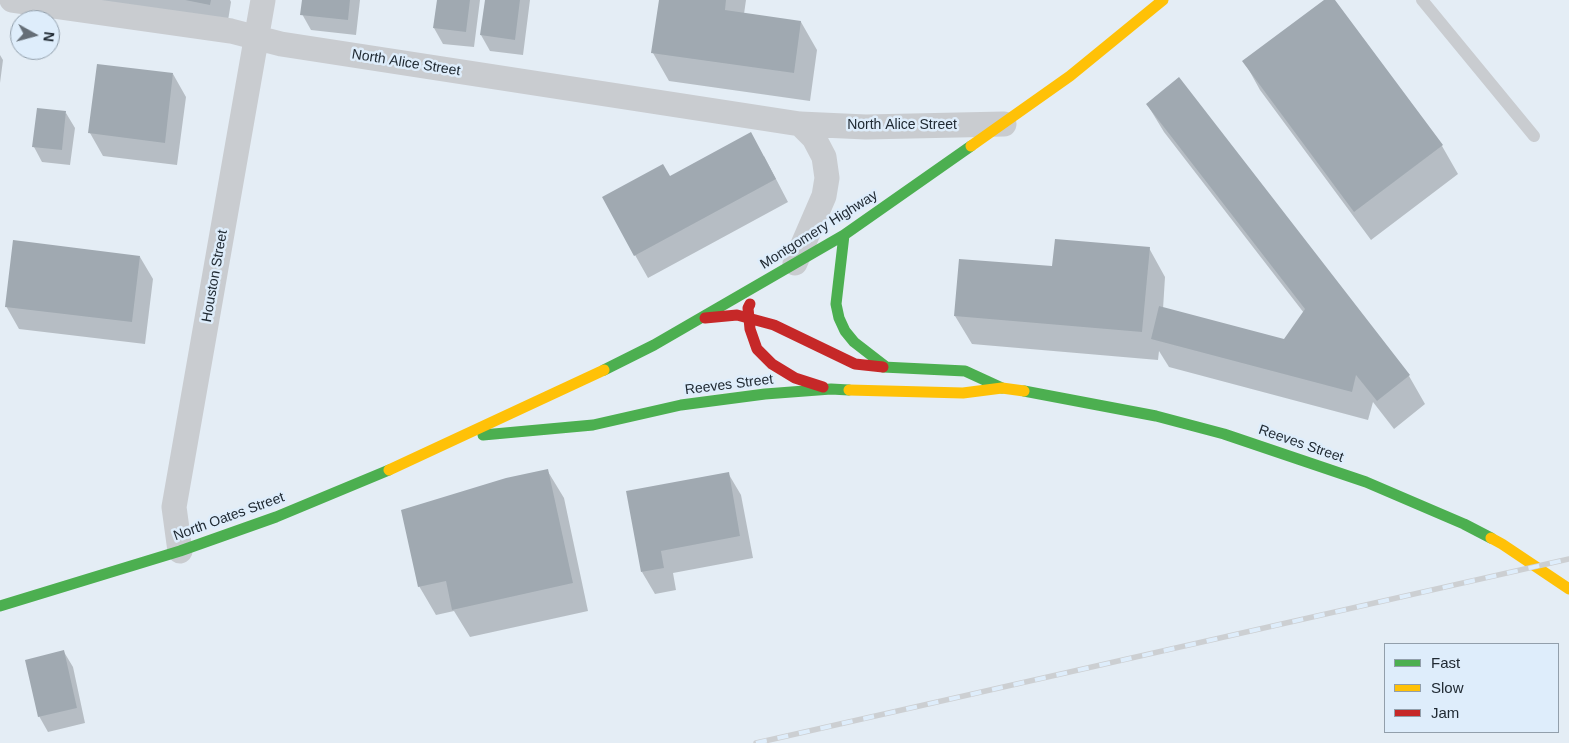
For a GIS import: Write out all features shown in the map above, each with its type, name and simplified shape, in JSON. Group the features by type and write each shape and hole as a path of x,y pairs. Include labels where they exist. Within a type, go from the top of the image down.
{"main road":[{"name":"Montgomery Highway","path":"462,438 654,345 844,235 1070,76 1162,0"},
{"path":"844,235 836,304 839,318 845,331 854,342 886,367"},
{"path":"761,283 752,294 748,308 750,329 757,349 772,364 795,378 831,389"},
{"name":"Reeves Street","path":"698,319 737,315 774,325 855,364 966,371 1002,388"},
{"name":"Reeves Street","path":"462,438 592,425 681,405 765,394 831,389 963,393 1002,388 1046,394 1156,416 1224,434 1366,482 1464,524 1502,544 1569,589"},
{"name":"North Oates Street","path":"0,606 180,551 276,517 462,438"}],"street":[{"name":"North Alice Street","path":"12,0 231,31 281,44 800,124 866,127 1004,124"},
{"name":"Houston Street","path":"180,551 174,507 262,0"},
{"path":"795,263 824,196 827,178 824,157 814,138 800,124"}],"lane":[{"path":"1422,0 1534,136"}],"building":[{"path":"185,0 211,0 210,5"},
{"path":"302,0 350,0 348,20 300,15"},
{"path":"437,0 470,0 466,32 433,28"},
{"path":"485,0 520,0 515,40 480,35"},
{"path":"659,0 726,0 725,10 801,21 794,73 651,53"},
{"path":"1324,0 1335,0 1443,145 1354,212 1242,61"},
{"path":"97,64 173,73 165,143 88,133"},
{"path":"1179,77 1410,375 1377,401 1356,375 1352,392 1151,339 1159,306 1284,339 1305,309 1146,104"},
{"path":"37,108 66,111 62,150 32,147"},
{"path":"751,132 776,179 634,256 602,197 663,164 670,176"},
{"path":"1055,239 1150,247 1142,332 954,316 959,259 1052,266"},
{"path":"13,240 140,256 132,322 5,307"},
{"path":"548,469 573,583 452,610 446,581 418,587 401,510 506,478"},
{"path":"729,472 740,536 661,551 664,568 641,572 626,491"},
{"path":"64,650 77,708 38,717 25,660"}],"railway":[{"path":"756,743 1569,559"}],"traffic: fast":[{"path":"604,370 654,345 844,235 971,146"},
{"path":"844,235 836,304 839,318 845,331 854,342 885,366"},
{"path":"883,367 965,371 1002,388"},
{"path":"483,435 593,425 681,405 765,394 831,389 849,390"},
{"path":"1024,391 1156,416 1224,434 1366,482 1464,524 1491,538"},
{"path":"0,606 180,551 276,517 389,470"}],"traffic: slow":[{"path":"971,146 1070,76 1163,0"},
{"path":"389,470 604,370"},
{"path":"849,390 963,393 1002,388 1024,391"},
{"path":"1491,538 1569,589"}],"traffic: jam":[{"path":"750,304 748,308 750,329 757,349 772,364 795,378 823,387"},
{"path":"705,318 737,315 774,325 855,364 883,367"}]}
